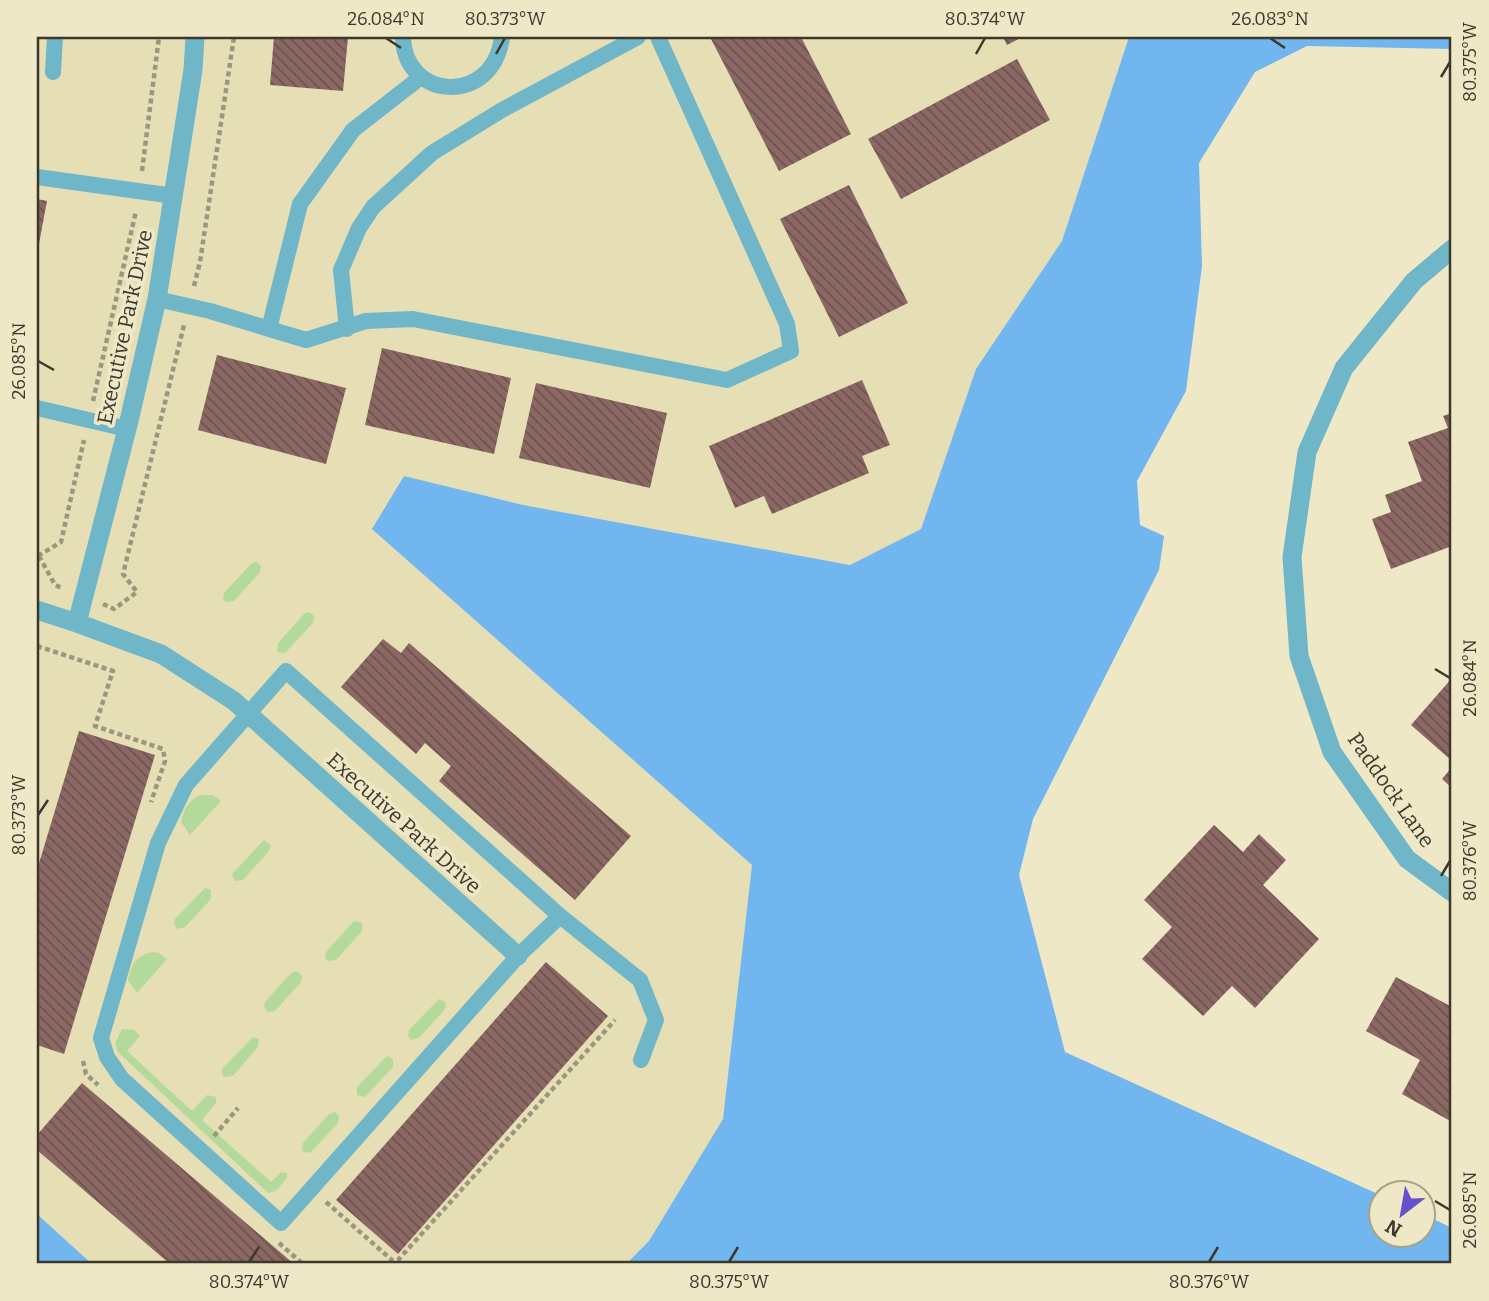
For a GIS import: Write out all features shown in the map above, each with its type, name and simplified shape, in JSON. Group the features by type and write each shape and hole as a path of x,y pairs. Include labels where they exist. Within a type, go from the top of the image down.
{"street":[{"name":"Executive Park Drive","path":"77,623 157,299 193,70 195,37"},
{"name":"Paddock Lane","path":"1452,249 1414,281 1344,368 1307,452 1292,557 1299,656 1332,752 1407,859 1452,892"},
{"name":"Executive Park Drive","path":"37,610 161,654 233,701 518,956"}],"lane":[{"path":"53,72 55,37"},
{"path":"403,37 403,47 410,64 421,77 436,85 453,87 470,84 485,75 500,52 502,37"},
{"path":"347,329 341,270 359,228 373,206 432,153 502,110 638,37"},
{"path":"157,299 210,311 306,340 366,321 413,319 727,380 791,351 786,324 658,37"},
{"path":"269,329 300,204 354,130 421,77"},
{"path":"37,177 174,196"},
{"path":"37,408 127,429"},
{"path":"560,916 518,956 281,1223 122,1079 107,1057 101,1038 158,843 186,785 286,671 560,916 640,980 656,1020 641,1060"}],"path":[{"path":"37,557 61,542 136,217 159,37"},
{"path":"37,646 113,671 95,726 163,749 165,761 149,808"},
{"path":"325,1202 393,1261 398,1260 615,1020"},
{"path":"82,1053 86,1074 106,1092"},
{"path":"273,1238 303,1264"}],"shaded area":[{"path":"37,37 1129,37 1062,241 976,369 921,529 850,565 523,505 404,476 373,529 752,865 723,1119 649,1241 626,1264 92,1264 37,1214"}],"green space":[{"path":"257,562 261,566 260,572 234,601 226,602 223,599 224,593 252,563"},
{"path":"309,612 314,616 313,623 285,653 277,652 278,643 305,613"},
{"path":"200,795 213,795 221,801 190,835 181,822 187,806"},
{"path":"264,840 271,845 269,851 243,880 235,881 232,875 234,872"},
{"path":"205,888 211,890 211,899 185,927 177,929 175,919"},
{"path":"354,921 362,923 362,931 336,960 328,961 325,958 326,952"},
{"path":"154,952 167,959 137,993 128,980 131,969 139,958"},
{"path":"297,971 302,976 301,982 275,1011 267,1012 265,1002 291,973"},
{"path":"439,999 446,1003 445,1009 419,1038 411,1040 408,1036 409,1030"},
{"path":"122,1029 134,1030 140,1036 127,1051 192,1111 207,1095 216,1097 216,1103 202,1120 271,1182 281,1172 287,1173 287,1178 276,1191 268,1193 118,1052 115,1043"},
{"path":"253,1037 259,1039 258,1047 233,1076 224,1077 221,1072 223,1068"},
{"path":"387,1056 393,1059 393,1067 365,1097 357,1095 357,1087"},
{"path":"335,1112 339,1116 338,1123 310,1153 302,1151 303,1143 329,1114"}],"water":[{"path":"1129,37 1452,37 1452,49 1307,46 1255,72 1199,163 1202,266 1186,391 1137,481 1140,525 1164,536 1159,570 1033,819 1019,875 1065,1052 1366,1189 1366,1248 1436,1248 1436,1220 1452,1228 1452,1264 626,1264 649,1241 723,1119 752,865 372,529 404,476 523,505 850,565 921,529 976,369 1062,241"},
{"path":"37,1214 92,1264 37,1264"}],"building":[{"path":"274,37 348,37 343,91 270,85"},
{"path":"710,37 801,37 851,134 779,171"},
{"path":"1003,37 1022,37 1007,45"},
{"path":"1017,59 1050,120 901,199 868,139"},
{"path":"849,185 908,303 839,337 780,219"},
{"path":"37,199 47,201 38,249 37,248"},
{"path":"382,348 511,378 494,454 365,425"},
{"path":"217,355 346,388 326,464 198,430"},
{"path":"862,380 890,445 862,456 869,473 772,514 764,496 735,508 709,446"},
{"path":"536,383 667,413 650,488 519,458"},
{"path":"1452,413 1452,546 1391,569 1372,519 1391,512 1385,495 1422,481 1408,442 1448,428 1443,416"},
{"path":"383,639 401,653 409,643 631,836 575,900 439,781 451,766 425,743 416,754 341,687"},
{"path":"1452,678 1452,761 1411,725"},
{"path":"79,731 155,755 64,1054 37,1045 37,870"},
{"path":"1452,767 1452,788 1442,779"},
{"path":"1214,825 1243,852 1259,834 1286,860 1263,885 1319,939 1255,1008 1232,986 1203,1016 1142,959 1172,927 1144,900"},
{"path":"546,962 608,1016 398,1254 336,1200"},
{"path":"1396,977 1452,1007 1452,1122 1402,1094 1420,1060 1366,1031"},
{"path":"82,1083 294,1264 170,1264 37,1150 37,1135"}]}
